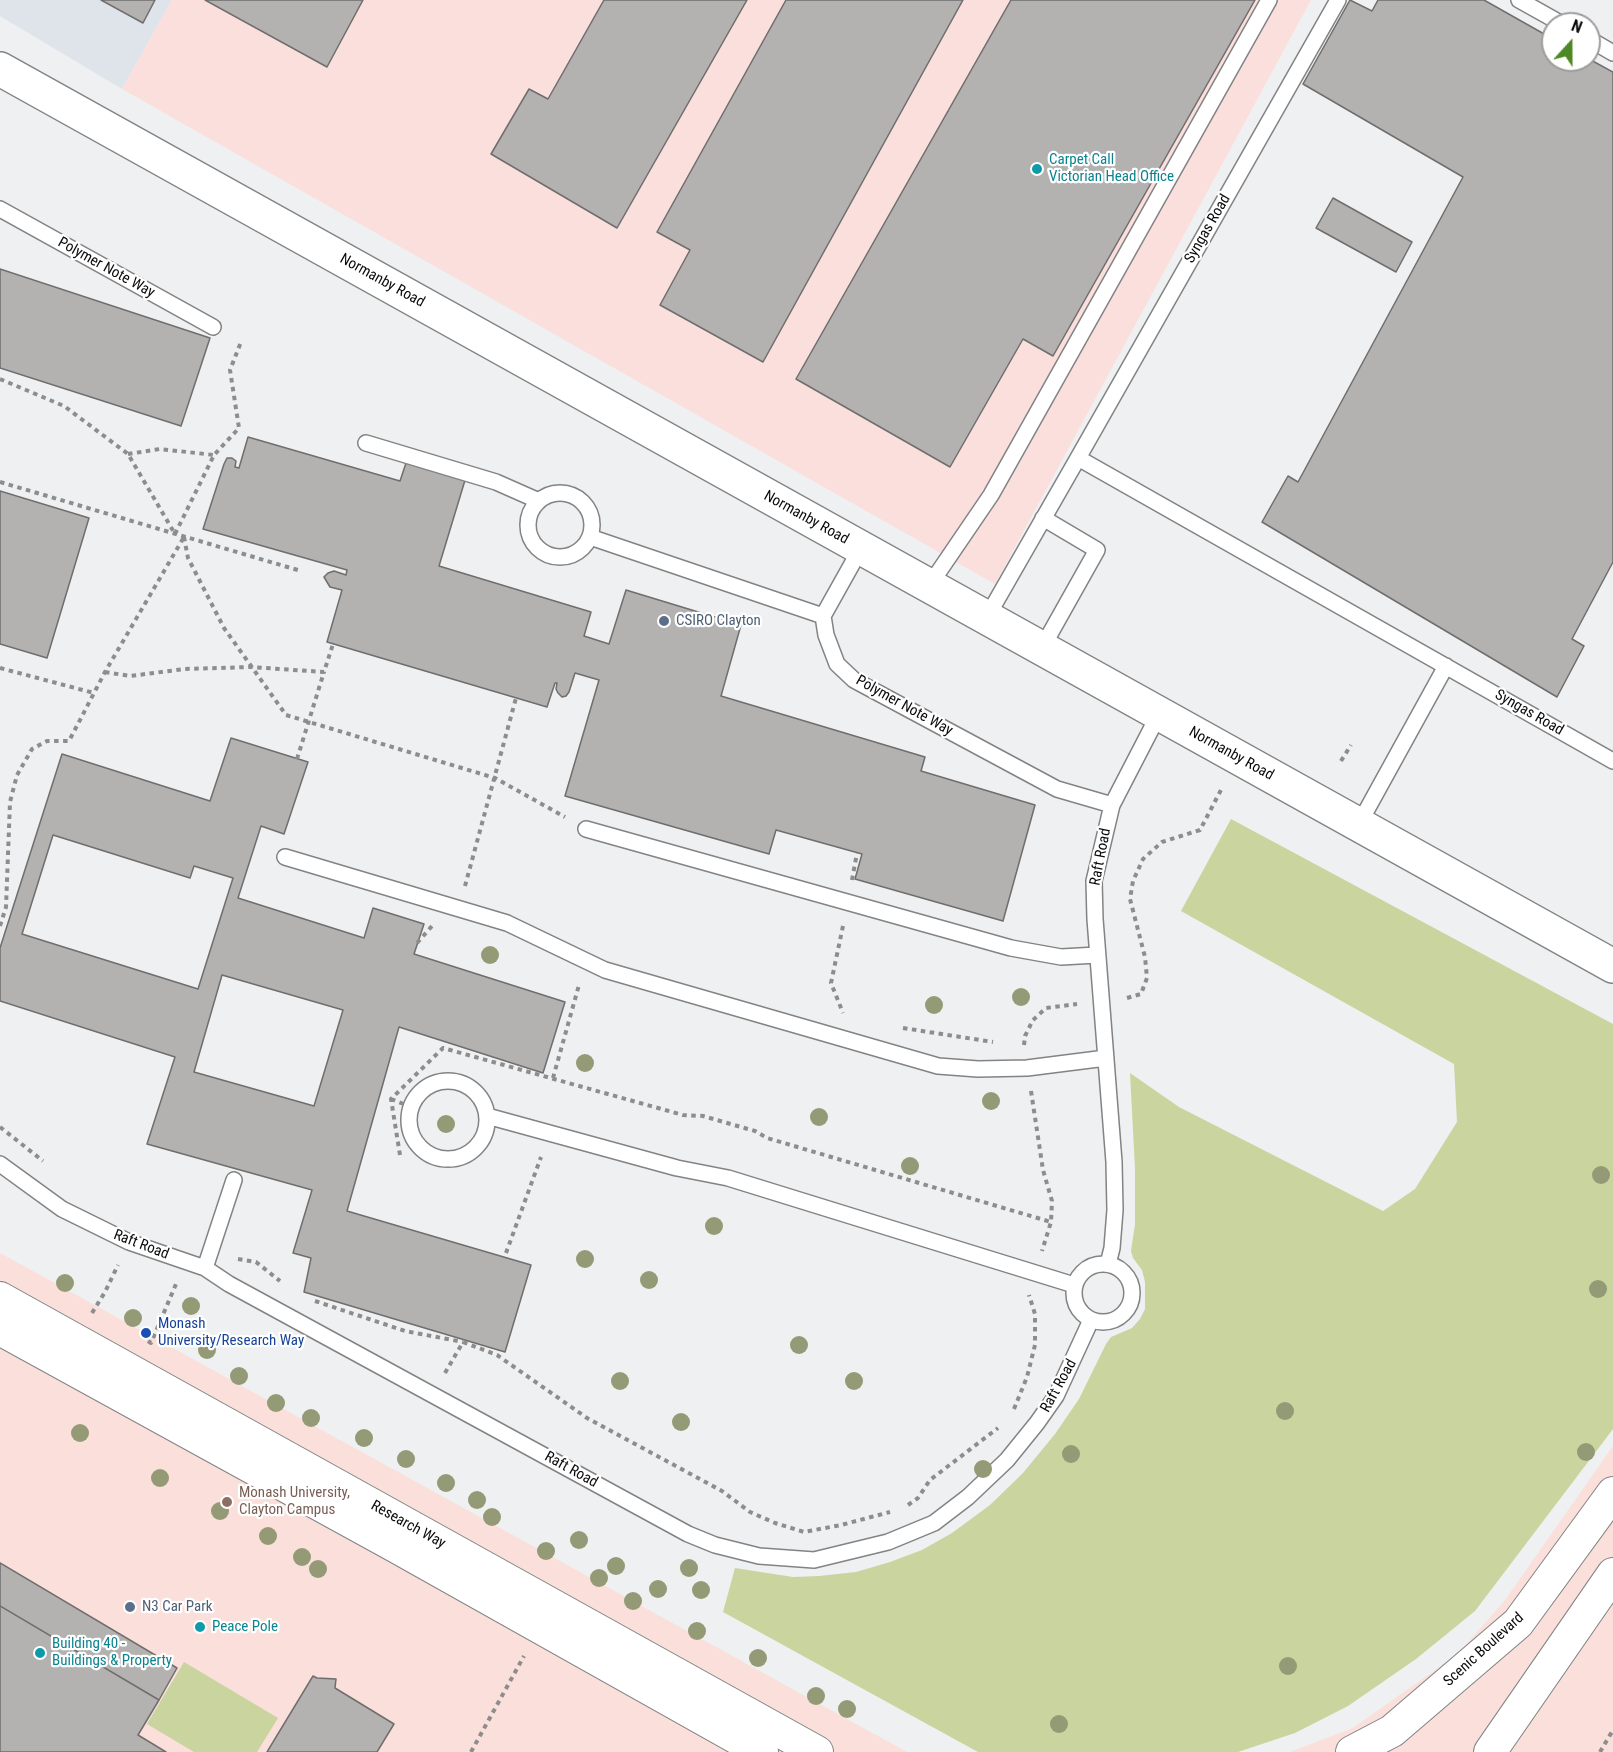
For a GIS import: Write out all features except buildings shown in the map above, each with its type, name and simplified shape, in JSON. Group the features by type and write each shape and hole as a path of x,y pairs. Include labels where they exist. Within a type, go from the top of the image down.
{"street":[{"name":"Normanby Road","path":"0,69 1613,966"},
{"name":"Research Way","path":"0,1298 400,1535 588,1640 817,1752"},
{"name":"Research Way","path":"0,1329 400,1535"},
{"name":"Scenic Boulevard","path":"1352,1752 1392,1731 1518,1623 1613,1493"},
{"path":"1490,1752 1613,1574"},
{"name":"Research Way","path":"588,1640 762,1752"}],"lane":[{"path":"929,586 991,495 1269,0"},
{"name":"Syngas Road","path":"987,617 1338,0"},
{"path":"1519,0 1541,12"},
{"name":"Polymer Note Way","path":"0,209 213,327"},
{"path":"366,443 496,482 539,501"},
{"name":"Syngas Road","path":"1078,458 1613,761"},
{"path":"559,493 570,495 580,500 587,508 591,518 590,537 576,553 565,557 555,557 544,552 536,546 530,536 528,520 532,509 548,495 559,493"},
{"path":"1042,648 1097,550 1043,518"},
{"path":"590,537 823,616 861,548"},
{"name":"Polymer Note Way","path":"823,616 826,635 837,664 854,680 1057,789 1112,805"},
{"path":"1359,824 1446,666"},
{"name":"Raft Road","path":"1108,1264 1112,1248 1115,1210 1114,1162 1097,955 1094,881 1112,805 1159,714"},
{"path":"586,829 1011,948 1061,957 1097,955"},
{"path":"285,857 507,923 605,970 938,1066 978,1069 1028,1068 1106,1058"},
{"path":"453,1081 477,1094 484,1105 487,1116 486,1130 480,1142 471,1152 458,1158 441,1158 428,1153 411,1133 409,1120 411,1107 418,1095 428,1086 453,1081"},
{"path":"487,1116 677,1168 728,1178 1074,1285"},
{"name":"Raft Road","path":"0,1164 62,1209 129,1242 204,1268 258,1300 688,1534 715,1545 759,1556 814,1560 888,1542 934,1522 968,1497 1007,1460 1056,1396 1091,1320"},
{"path":"204,1268 234,1180"},
{"path":"1108,1264 1118,1267 1130,1281 1133,1291 1127,1310 1120,1317 1101,1322 1084,1316 1074,1302 1074,1285 1077,1277 1091,1266 1108,1264"}],"path":[{"path":"175,534 214,455 239,428 230,370 241,342"},
{"path":"0,379 64,406 128,454 175,534"},
{"path":"128,454 160,449 214,455"},
{"path":"0,482 301,571"},
{"path":"184,537 188,558 224,628 286,715 495,778 586,829"},
{"path":"0,926 6,906 2,889 10,802 16,775 32,749 47,741 69,741 105,672 184,537"},
{"path":"297,759 333,644"},
{"path":"105,672 129,676 185,669 252,667 324,672"},
{"path":"0,668 94,693"},
{"path":"417,943 464,890 516,698"},
{"path":"1341,761 1351,745"},
{"path":"844,1014 831,983 857,853"},
{"path":"553,1078 586,962"},
{"path":"900,1027 1001,1043"},
{"path":"1012,1045 1024,1047"},
{"path":"391,1099 443,1048 683,1115 703,1116 755,1131 767,1138 1051,1222"},
{"path":"391,1099 411,1107"},
{"path":"391,1099 400,1155"},
{"path":"0,1127 44,1162"},
{"path":"506,1253 550,1134"},
{"path":"210,1254 256,1262 289,1288"},
{"path":"141,1338 151,1343 185,1261"},
{"path":"308,1298 405,1331 463,1342"},
{"path":"93,1312 103,1317"},
{"path":"471,1752 525,1655"},
{"path":"1600,1752 1613,1730"}],"shaded area":[{"path":"0,0 172,0 122,89 0,16"},
{"path":"172,0 1311,0 995,584 122,89"},
{"name":"Monash University, Clayton Campus","path":"0,1253 907,1752 0,1752"},
{"path":"1613,1446 1613,1752 1290,1752 1353,1728 1459,1653 1505,1600"}],"green space":[{"path":"1231,819 1613,1024 1613,1429 1475,1611 1416,1659 1348,1706 1295,1733 1238,1752 978,1752 723,1612 735,1568 793,1577 819,1576 856,1572 922,1550 952,1533 990,1505 1023,1473 1055,1434 1079,1399 1111,1337 1132,1328 1145,1309 1145,1282 1142,1270 1131,1251 1135,1224 1135,1169 1130,1073 1179,1107 1383,1211 1415,1189 1457,1122 1454,1064 1181,911"},
{"path":"184,1662 278,1718 257,1752 194,1752 147,1724"}],"place":[{"name":"Carpet Call Victorian Head Office","path":"1037,169"},
{"name":"CSIRO Clayton","path":"664,621"},
{"name":"Monash University/Research Way","path":"146,1333"},
{"name":"Monash University, Clayton Campus","path":"227,1502"},
{"name":"N3 Car Park","path":"130,1607"},
{"name":"Peace Pole","path":"200,1627"},
{"name":"Building 40 - Buildings & Property","path":"40,1653"}]}
